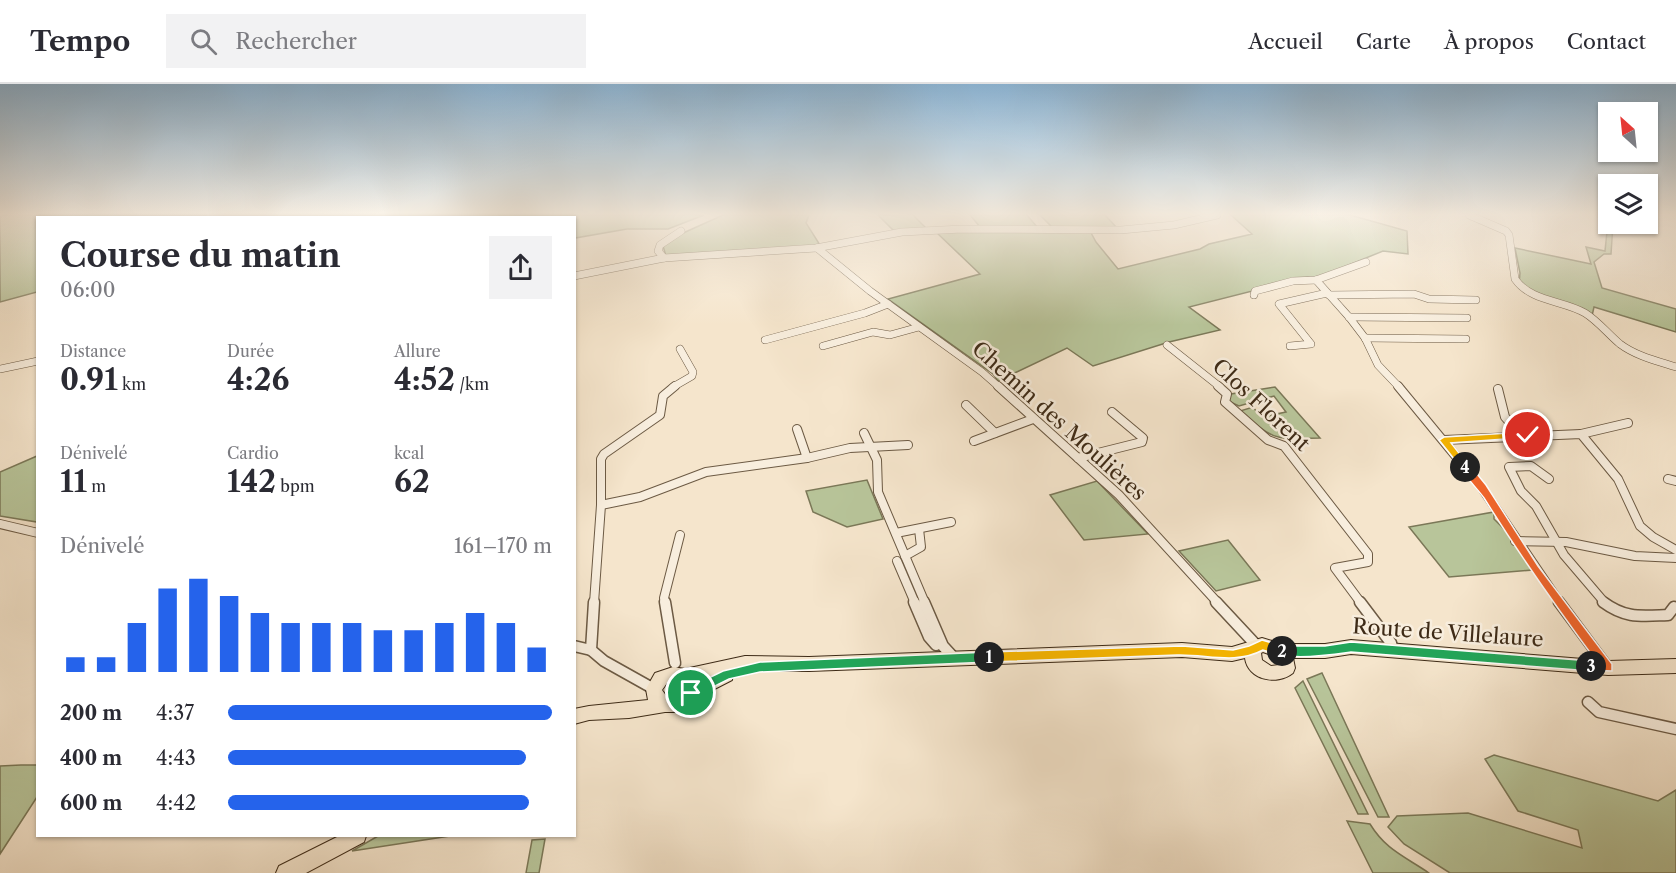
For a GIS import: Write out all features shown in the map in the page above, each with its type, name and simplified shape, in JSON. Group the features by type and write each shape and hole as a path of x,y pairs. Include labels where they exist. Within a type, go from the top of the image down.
{"main road":[{"path":"576,717 597,712 621,711 671,682 790,664 936,646 954,658 1182,650 1233,654 1254,653 1266,645 1284,657"},
{"name":"Route de Villelaure","path":"1254,653 1263,671 1275,674 1285,671 1284,657 1316,656 1325,651 1351,647 1608,668 1676,666"},
{"path":"286,873 355,837"}],"street":[{"path":"659,252 664,258"},
{"path":"576,276 664,258 782,252"},
{"name":"Chemin des Moulières","path":"824,252 888,304 982,372 1119,495 1254,653"},
{"path":"1511,252 1515,279 1525,291 1579,310 1622,345 1640,355 1676,367"},
{"path":"1254,295 1255,291 1308,279 1316,280 1366,262"},
{"path":"1316,280 1365,338 1378,365 1444,440 1482,488 1515,541 1608,668"},
{"path":"1290,346 1311,344 1279,304 1328,294 1414,294 1429,299 1476,300"},
{"path":"765,340 865,313 888,304"},
{"path":"1349,317 1467,318"},
{"path":"823,346 873,332 890,335 919,327"},
{"path":"1365,338 1466,339"},
{"name":"Clos Florent","path":"1167,345 1222,389 1227,394 1225,402 1268,440 1284,446 1368,554 1368,562 1335,568 1391,643 1393,650"},
{"path":"591,650 601,505 599,467 604,454 660,415 663,396 667,391 692,376 693,372 680,349"},
{"path":"0,369 36,362"},
{"path":"1498,389 1505,417 1521,435"},
{"path":"966,405 995,433"},
{"path":"1078,458 1142,442 1143,438 1112,412"},
{"path":"974,441 1033,419"},
{"path":"1444,440 1581,434 1628,423"},
{"path":"797,429 807,458"},
{"path":"864,433 877,460 876,483 896,534 901,559 929,637 936,646 943,646 954,658"},
{"path":"1581,434 1618,479 1640,526 1653,537 1676,550"},
{"path":"601,505 640,497 705,472 807,458 850,448 908,445"},
{"path":"1549,479 1531,466 1509,467 1521,491 1536,506 1564,555 1602,601 1614,610 1636,617 1668,615 1674,607"},
{"path":"896,534 951,522"},
{"path":"0,524 36,533"},
{"path":"901,559 923,547 924,541 919,529"},
{"path":"671,682 664,598 680,535"},
{"path":"1515,541 1557,541 1631,556 1657,559 1676,558"},
{"path":"576,646 591,650 604,661 630,672 671,682"},
{"path":"630,672 671,682"},
{"path":"1588,702 1599,712 1676,729"}],"green space":[{"path":"0,252 36,252 36,292 0,302"},
{"path":"665,252 748,252 746,252 666,256"},
{"path":"957,252 1104,252 1118,269 1188,252 1381,252 1317,278 1308,277 1189,307 1220,330 1169,342 1093,366 1067,348 998,381 993,374 888,299 980,274"},
{"path":"1516,252 1533,252 1591,264 1587,252 1611,252 1611,254 1604,254 1594,262 1602,288 1676,309 1676,332 1594,307 1592,316 1519,285 1520,273"},
{"path":"1275,387 1320,438 1293,439 1276,436 1261,428 1240,411 1253,407 1257,412 1262,411 1267,416 1286,412 1274,396 1239,406 1228,401 1231,394"},
{"path":"36,456 36,522 0,516 0,472"},
{"path":"867,480 883,519 847,527 813,512 806,491"},
{"path":"1097,481 1148,534 1084,540 1050,495"},
{"path":"1494,512 1494,519 1505,530 1532,570 1449,577 1409,527"},
{"path":"1228,540 1260,580 1216,591 1179,551"},
{"path":"1322,673 1389,817 1378,817 1307,679"},
{"path":"1303,681 1368,814 1358,814 1295,688"},
{"path":"1494,755 1658,801 1676,790 1676,873 1450,873 1404,844 1388,827 1397,816 1468,813 1582,848 1578,830 1518,811 1485,759"},
{"path":"36,765 36,799 0,854 0,766"},
{"path":"1347,821 1370,824 1389,846 1429,873 1373,873"},
{"path":"376,837 443,837 352,851"},
{"path":"545,839 539,873 526,873 532,840"}],"route":[{"path":"691,693 709,682 743,670 790,664 1182,650 1233,654 1262,645 1271,646 1280,651 1295,652 1351,647 1608,668 1534,569 1482,488 1444,440 1528,435"}]}
